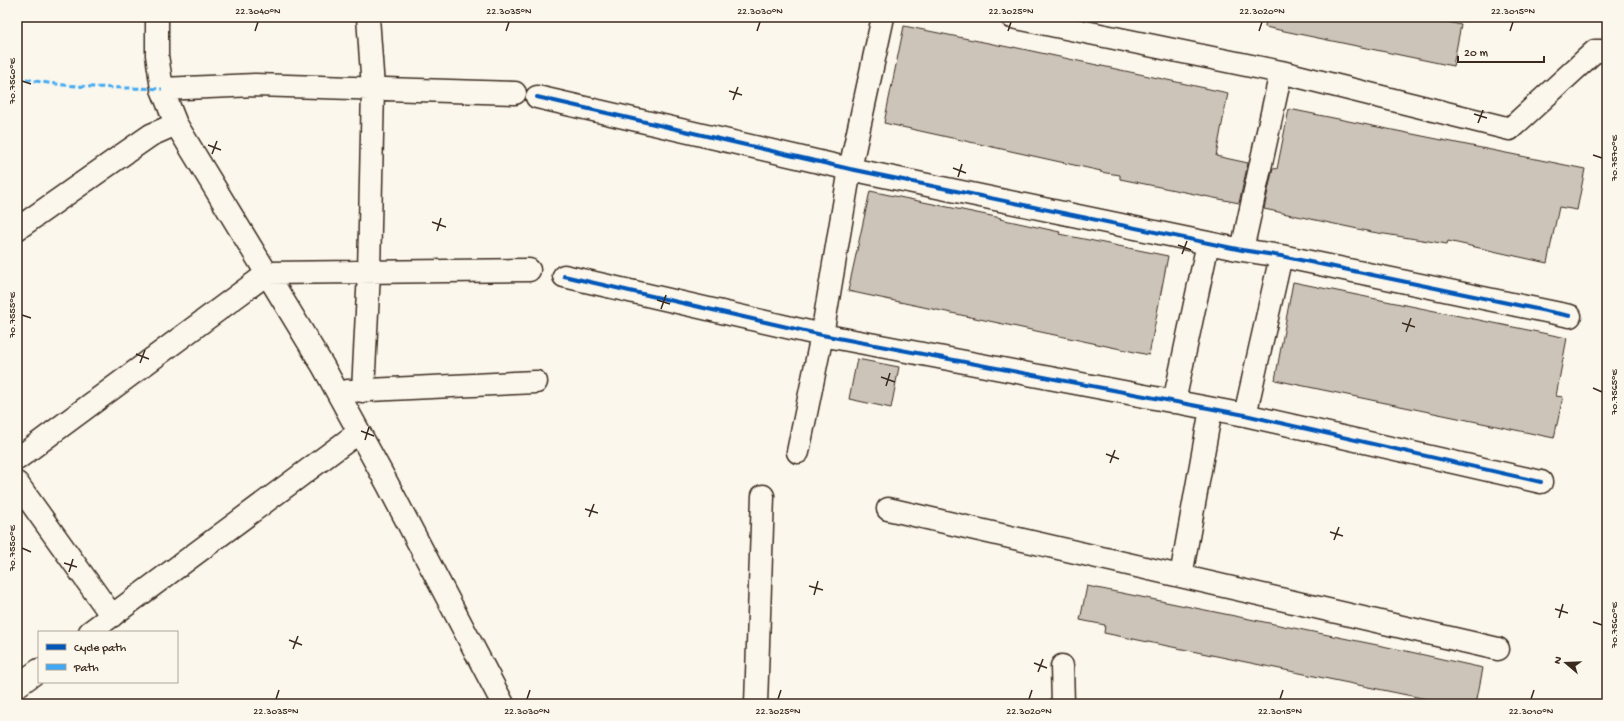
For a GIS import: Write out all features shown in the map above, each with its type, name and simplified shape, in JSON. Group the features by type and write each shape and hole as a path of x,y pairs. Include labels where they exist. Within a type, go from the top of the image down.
{"street":[{"path":"157,17 157,55 162,89 176,124 268,273 337,392 503,704"},
{"path":"363,391 369,272 373,88 368,17"},
{"path":"798,452 822,335 850,169 883,17"},
{"path":"1012,17 1280,72 1510,129 1595,51 1607,51"},
{"path":"1242,250 1280,72"},
{"path":"162,89 255,85 515,93"},
{"path":"537,97 850,169 1570,316"},
{"path":"17,229 151,135 176,124"},
{"path":"1174,402 1208,243"},
{"path":"1245,415 1281,256"},
{"path":"17,459 268,273 529,270"},
{"path":"564,276 822,335 1245,415 1541,482"},
{"path":"337,392 536,382"},
{"path":"1181,576 1211,409"},
{"path":"91,631 359,432"},
{"path":"17,483 112,616"},
{"path":"756,704 763,496"},
{"path":"888,509 1498,649"},
{"path":"1062,666 1062,704"},
{"path":"17,686 38,671"}],"building":[{"path":"1266,17 1427,17 1461,25 1453,66 1265,27"},
{"path":"904,26 1013,47 1228,93 1216,156 1248,163 1239,203 1120,179 1120,175 1100,172 1101,171 884,123"},
{"path":"1289,109 1585,169 1577,210 1559,207 1547,263 1448,241 1447,244 1372,232 1264,209 1273,168 1277,169"},
{"path":"870,191 1001,218 1000,219 1060,232 1059,234 1168,256 1149,355 848,291"},
{"path":"1293,282 1567,338 1556,396 1563,397 1554,438 1275,380"},
{"path":"857,359 899,367 891,408 849,399"},
{"path":"1087,586 1483,668 1476,704 1451,704 1104,633 1105,625 1080,620"}],"marked path":[{"path":"17,77 71,86 162,89"}],"cycle path":[{"path":"537,97 850,169 1570,316"},
{"path":"564,276 822,335 1245,415 1541,482"}]}
